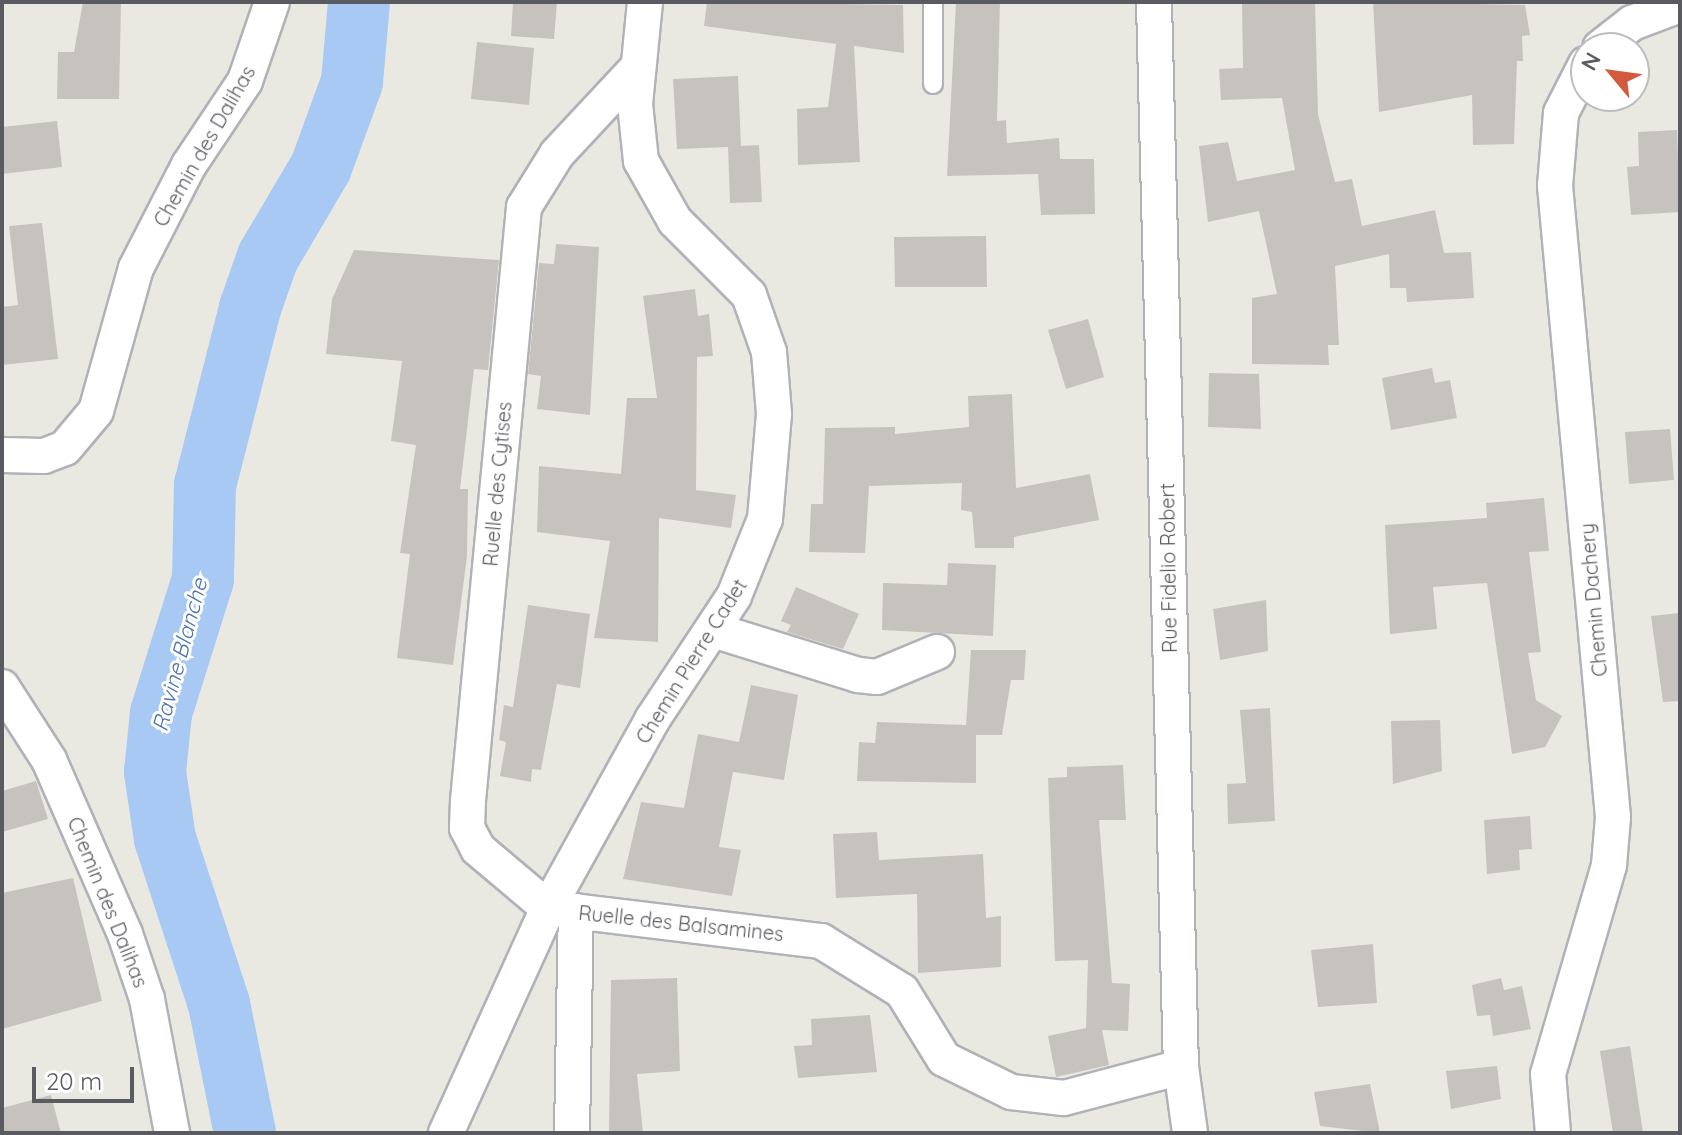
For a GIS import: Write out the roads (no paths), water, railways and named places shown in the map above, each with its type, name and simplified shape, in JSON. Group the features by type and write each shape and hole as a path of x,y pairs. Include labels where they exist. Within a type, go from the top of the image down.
{"street":[{"name":"Chemin des Dalihas","path":"2,455 44,456 65,448 96,411 136,268 189,165 245,81 272,2"},
{"name":"Chemin Pierre Cadet","path":"446,1133 562,909 645,733 713,630 755,557 765,519 774,414 769,352 749,295 654,195 641,161 638,67 645,2"},
{"name":"Rue Fidelio Robert","path":"1154,2 1181,1067 1190,1133"},
{"path":"1620,32 1632,23 1680,5"},
{"name":"Ruelle des Cytises","path":"562,909 478,849 467,828 524,207 557,154 638,67"},
{"name":"Chemin Dachery","path":"1553,1133 1548,1074 1609,865 1613,817 1555,186 1561,113 1570,95"},
{"path":"713,630 858,675 877,677 937,652"},
{"name":"Chemin des Dalihas","path":"2,687 49,760 125,934 147,999 172,1133"},
{"name":"Ruelle des Balsamines","path":"562,909 821,941 902,991 944,1059 1034,1098 1095,1092 1181,1067"},
{"path":"562,909 572,1133"}],"lane":[{"path":"933,2 933,84"}],"waterway":[{"name":"Ravine Blanche","path":"245,1133 219,1004 165,839 155,772 161,713 203,579 205,485 250,308 268,257 321,167 352,82 359,2"}]}
